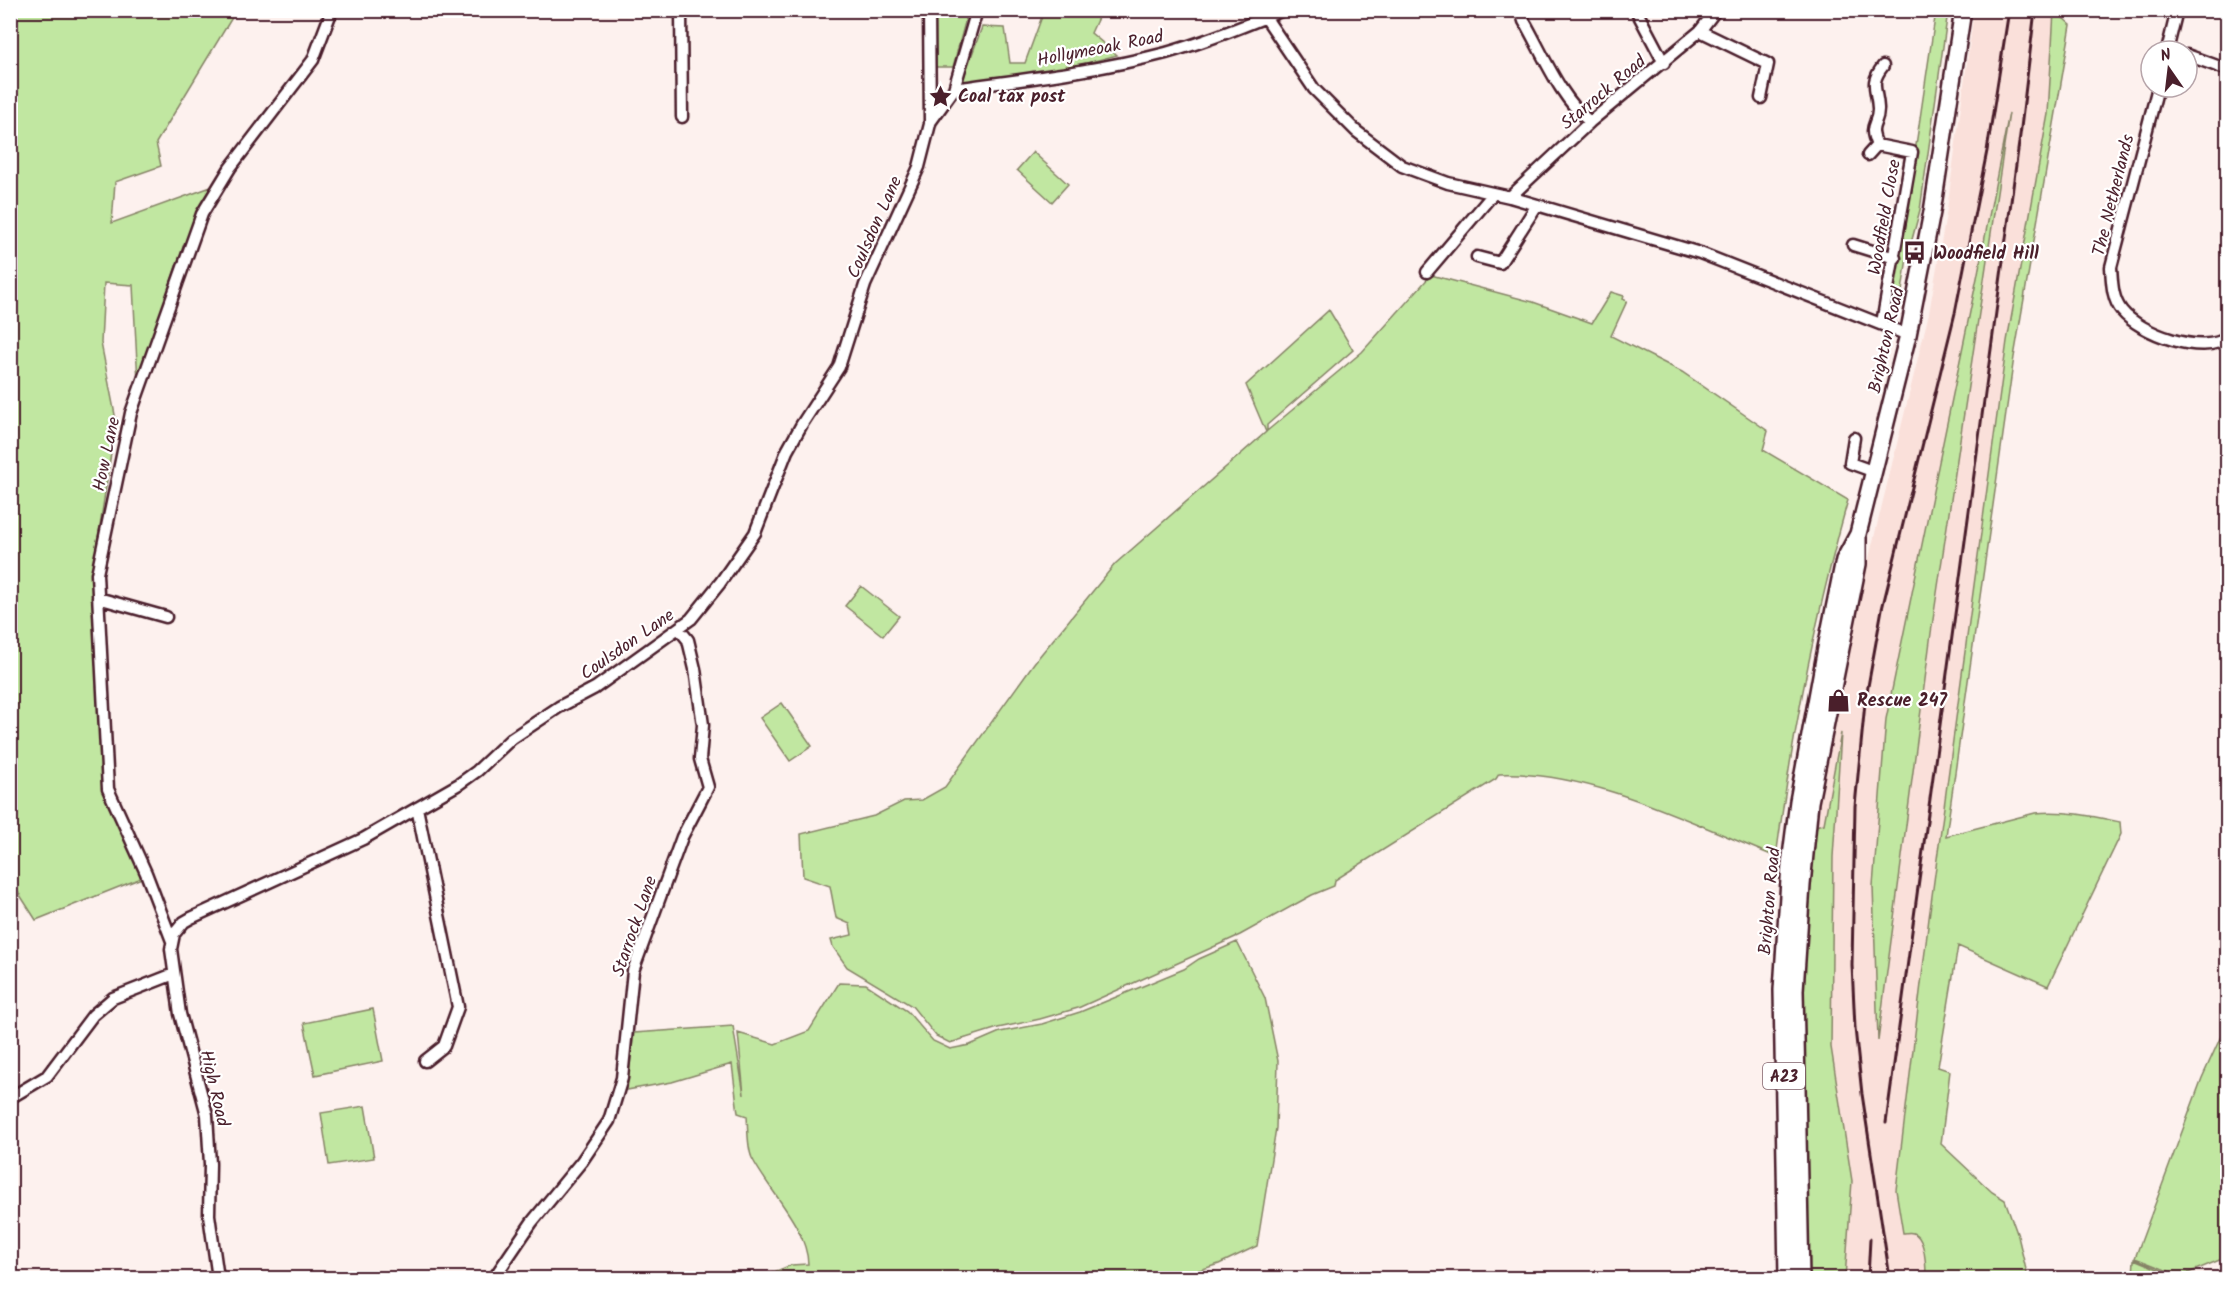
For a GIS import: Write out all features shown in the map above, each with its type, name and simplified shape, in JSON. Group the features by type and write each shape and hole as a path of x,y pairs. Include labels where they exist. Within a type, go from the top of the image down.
{"highway":[{"name":"Brighton Road","path":"1787,1278 1782,990 1789,874 1798,801 1826,648 1845,560 1858,534 1908,335 1932,212 1963,10"},
{"name":"Brighton Road","path":"1801,1278 1795,990 1802,885 1810,802 1858,564 1858,534"}],"street":[{"name":"How Lane","path":"172,941 146,873 108,789 97,574 131,413 202,214 230,168 313,60 332,10"},
{"path":"681,10 682,117"},
{"name":"Coulsdon Lane","path":"172,941 178,928 191,918 363,839 468,778 511,739 595,688 691,619 746,547 761,520 787,451 839,367 865,285 919,167 930,124 929,10"},
{"name":"Coulsdon Lane","path":"930,124 954,89 977,10"},
{"name":"Hollymeoak Road","path":"954,89 1075,72 1167,52 1283,10"},
{"path":"1521,10 1525,22 1577,112 1590,122"},
{"path":"1636,10 1664,63"},
{"name":"Starrock Road","path":"1510,197 1590,122 1700,31 1716,10"},
{"path":"2172,39 2178,10"},
{"path":"1266,18 1314,90 1356,131 1402,166 1448,183 1510,197 1700,253 1908,335"},
{"path":"1700,31 1768,64 1761,98"},
{"path":"2199,59 2228,70"},
{"name":"Woodfield Close","path":"1877,145 1872,134 1873,123 1878,111 1874,91 1875,76 1883,66"},
{"name":"The Netherlands","path":"2155,99 2111,267 2113,291 2121,310 2134,322 2175,341 2196,346 2221,342 2228,337"},
{"name":"Woodfield Close","path":"1868,155 1877,145"},
{"name":"Woodfield Close","path":"1877,145 1912,152 1882,323"},
{"path":"1427,272 1493,194"},
{"path":"1477,257 1500,262 1537,205"},
{"path":"1853,245 1895,258"},
{"path":"1854,438 1850,463 1875,472"},
{"path":"98,598 165,617"},
{"name":"Starrock Lane","path":"495,1278 532,1222 582,1161 609,1121 622,1078 633,970 682,837 708,787 700,759 703,725 695,669 688,640 679,629"},
{"path":"417,808 458,1007 444,1046 425,1061"},
{"name":"High Road","path":"172,941 180,1014 207,1114 210,1164 208,1215 218,1278"},
{"path":"10,1098 47,1076 103,1005 124,992 174,974"}],"shaded area":[{"path":"1974,11 2059,11 2048,114 1929,918 1923,1181 1954,1278 1842,1278 1814,826 1824,753 1843,664 1929,313 1947,209"}],"green space":[{"path":"11,11 236,11 156,143 161,166 115,182 112,223 222,183 178,260 138,383 133,285 104,283 101,343 116,420 93,572 93,614 107,790 144,877 36,920 11,881"},
{"path":"934,11 968,11 953,67 936,67"},
{"path":"1044,11 1101,11 1091,33 1117,55 1072,67 962,82 982,27 1005,28 1010,63 1025,63"},
{"path":"1936,11 1948,11 1920,210 1907,258 1899,311 1892,318 1887,316 1899,259"},
{"path":"2054,11 2064,11 2063,18 2071,25 2014,357 1946,836 2046,812 2078,814 2120,822 2121,834 2048,986 1958,946 1938,1067 1950,1071 1941,1144 1992,1192 2005,1200 2018,1236 2028,1278 1926,1278 1921,1240 1913,1233 1903,1233 1896,1190 1929,918 2007,341 2048,114"},
{"path":"2009,113 1931,633 1878,1041 1873,886 1886,719"},
{"path":"1033,152 1068,184 1052,202 1017,170"},
{"path":"1431,275 1533,302 1592,323 1611,292 1624,296 1623,299 1627,301 1611,336 1682,372 1768,431 1763,450 1848,500 1825,588 1806,677 1789,767 1776,857 1640,801 1604,790 1569,780 1534,775 1499,774 1496,779 1335,880 1334,886 1312,895 1240,935 1078,1008 998,1028 950,1043 936,1036 912,1006 847,967 833,947 831,940 852,935 850,924 836,918 830,886 803,877 801,834 874,816 904,801 922,800 945,787 1034,663 1115,564 1266,432 1246,385 1329,310 1353,350 1267,425 1267,431 1362,352"},
{"path":"861,586 899,616 883,636 845,606"},
{"path":"782,703 812,746 790,761 760,718"},
{"path":"1841,733 1833,857 1831,1047 1852,1181 1845,1278 1808,1278 1801,992 1814,826 1824,824"},
{"path":"1237,942 1265,998 1278,1061 1276,1128 1257,1246 1219,1264 1193,1272 1192,1278 760,1278 791,1265 808,1264 801,1236 750,1154 747,1116 738,1113 732,1064 672,1082 627,1090 634,1033 733,1026 744,1095 738,1033 775,1044 809,1031 839,983 866,984 907,1011 933,1041 950,1049 970,1045 1000,1032 1042,1024 1080,1012 1184,969 1199,959"},
{"path":"373,1009 383,1061 315,1075 304,1023"},
{"path":"2227,1023 2227,1257 2181,1276 2135,1258 2202,1078"},
{"path":"365,1106 374,1158 329,1165 321,1113"},
{"path":"2134,1259 2180,1278 2133,1278"}],"railway":[{"path":"1890,1278 1862,1094 1855,1028 1852,965 1855,806 1865,703 1882,609 1955,313 1987,151 2009,10"},
{"path":"1886,1123 2035,10"},
{"path":"1868,1278 1870,1239"}],"place":[{"name":"Coal tax post","path":"940,96"},
{"name":"Woodfield Hill","path":"1915,253"},
{"name":"Rescue 247","path":"1839,700"}]}
